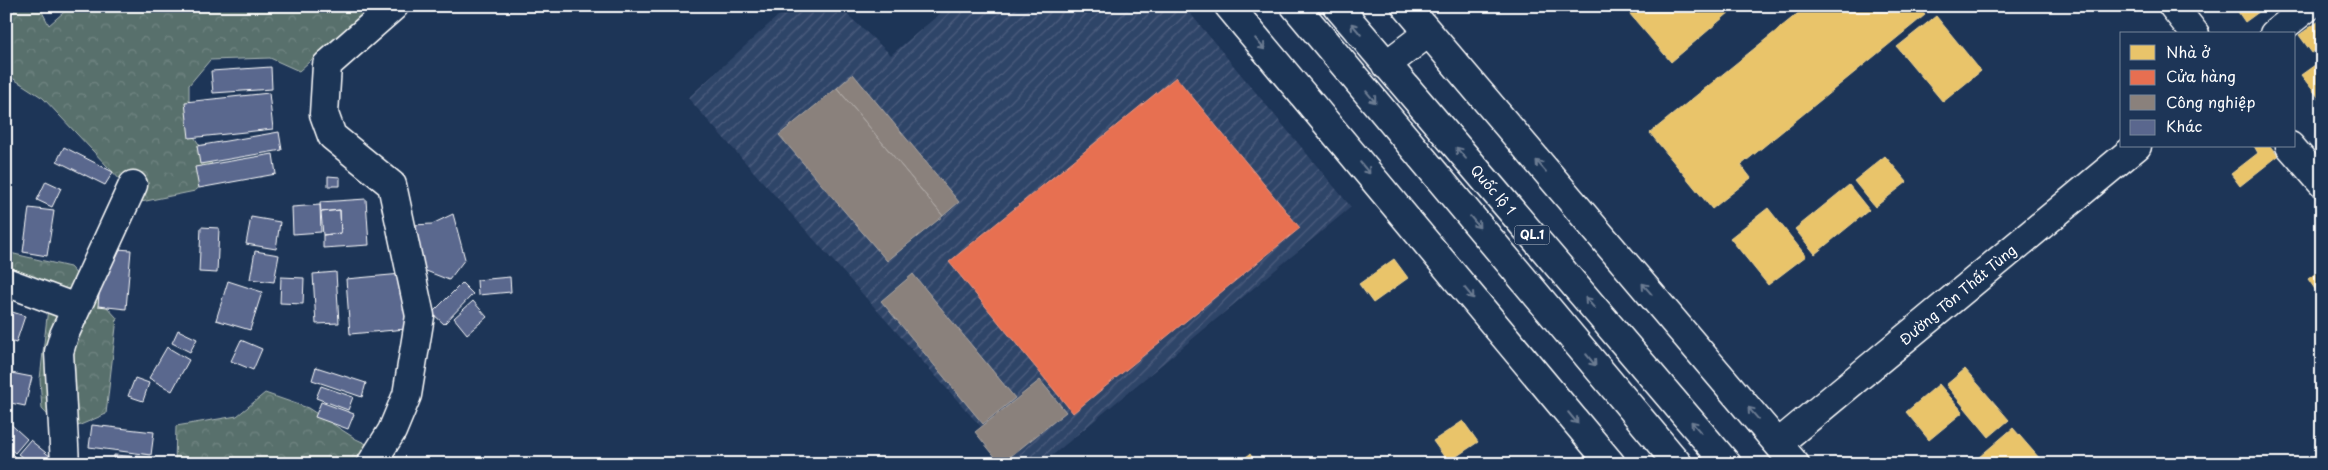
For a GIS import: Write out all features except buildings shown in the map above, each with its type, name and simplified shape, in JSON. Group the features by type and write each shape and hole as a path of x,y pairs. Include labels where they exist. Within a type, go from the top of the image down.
{"main road":[{"path":"371,464 392,431 407,394 420,316 392,185 332,136 324,114 327,65 394,6"},
{"path":"1229,6 1611,464"},
{"name":"QL.1","path":"1295,6 1678,464"},
{"name":"Quốc lộ 1","path":"1337,6 1727,464"},
{"path":"1406,6 1787,454"},
{"path":"2173,6 2193,32"},
{"path":"2276,32 2309,6"},
{"path":"1386,65 1428,33"},
{"name":"Đường Tôn Thất Tùng","path":"1787,454 2135,148"},
{"path":"2292,148 2322,183"},
{"path":"65,464 59,352 76,308 133,185"},
{"path":"6,282 76,308"}],"shaded area":[{"path":"789,6 838,6 891,55 949,6 1184,6 1351,207 1042,464 1014,464 688,98"}],"green space":[{"path":"20,6 39,6 49,25 71,6 371,6 299,71 270,58 210,60 189,85 189,129 217,172 195,191 141,202 43,98 6,74 6,18"},
{"path":"6,245 10,253 70,267 117,318 106,414 64,432 42,409 40,379 49,299 6,288"},
{"path":"265,393 308,408 356,439 410,464 237,464 233,458 227,464 175,464 176,426 237,416"}]}
